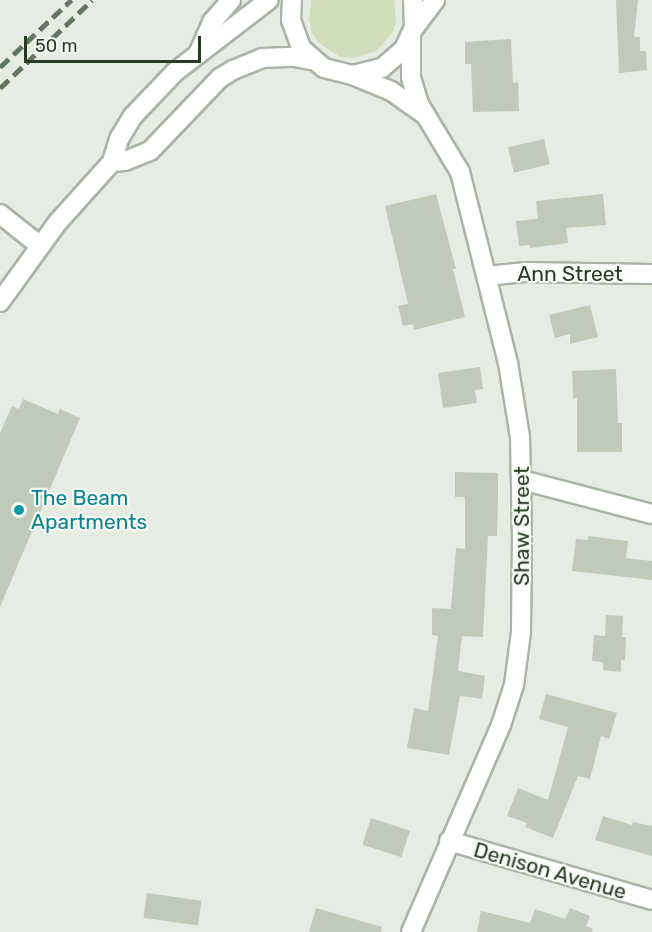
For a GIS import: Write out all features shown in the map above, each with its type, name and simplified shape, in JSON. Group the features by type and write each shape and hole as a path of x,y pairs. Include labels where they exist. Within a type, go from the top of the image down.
{"street":[{"path":"197,55 209,27 231,0"},
{"path":"0,302 39,245 112,162 119,139 133,116 168,79 269,0"},
{"path":"292,0 291,20 294,35 311,60"},
{"name":"Shaw Street","path":"413,0 411,77 426,116"},
{"path":"352,75 368,74 388,64 404,49 412,32 435,0"},
{"name":"Shaw Street","path":"112,162 125,161 150,151 220,78 233,70 262,58 287,57 311,60 324,68 352,75 391,91 426,116 440,134 460,171 488,276 518,415 522,480 522,586 518,664 501,725 411,932"},
{"path":"0,214 39,245"},
{"name":"Ann Street","path":"488,276 524,272 652,274"},
{"path":"522,480 652,514"},
{"name":"Denison Avenue","path":"449,841 652,900"}],"green space":[{"path":"311,0 394,0 396,20 393,32 377,51 353,58 340,57 319,43 312,33 309,20"}],"building":[{"path":"616,0 638,0 634,37 640,37 640,51 646,51 647,70 619,73"},
{"path":"511,39 513,83 518,82 519,111 473,112 471,64 465,64 465,42"},
{"path":"544,139 550,164 514,173 508,147"},
{"path":"436,194 456,269 453,269 465,317 414,330 413,324 403,326 398,306 408,304 385,206"},
{"path":"603,194 606,225 566,228 568,243 530,248 530,245 519,246 516,221 538,219 536,201"},
{"path":"590,305 598,337 570,344 570,334 555,338 549,315"},
{"path":"480,367 483,389 475,390 477,403 443,408 438,373"},
{"path":"616,369 618,423 622,423 622,452 577,452 577,398 573,398 572,371"},
{"name":"The Beam Apartments","path":"23,399 58,414 60,409 80,418 0,607 0,433 12,406 19,409"},
{"path":"455,472 498,473 498,498 497,536 488,536 483,637 462,636 458,671 485,676 482,699 460,696 449,755 407,748 414,708 428,711 438,636 432,635 432,608 451,609 456,548 465,549 465,497 455,497"},
{"path":"588,536 628,541 626,558 652,561 652,580 572,571 576,539 588,540"},
{"path":"606,615 623,616 622,637 626,637 625,660 621,660 621,672 603,670 603,662 592,661 594,635 605,636"},
{"path":"546,694 617,713 609,739 601,736 590,779 578,776 553,838 525,827 527,823 507,816 518,788 548,800 568,727 539,719"},
{"path":"603,816 632,825 633,822 652,826 652,856 595,840"},
{"path":"371,818 410,831 401,857 362,845"},
{"path":"147,893 201,901 198,925 144,918"},
{"path":"316,908 382,927 381,932 309,932"},
{"path":"570,908 590,916 586,926 593,929 592,932 477,932 481,911 530,923 535,909 565,919"}],"railway":[{"path":"0,67 71,0"},
{"path":"0,88 92,0"}],"place":[{"name":"The Beam Apartments","path":"19,510"}]}
